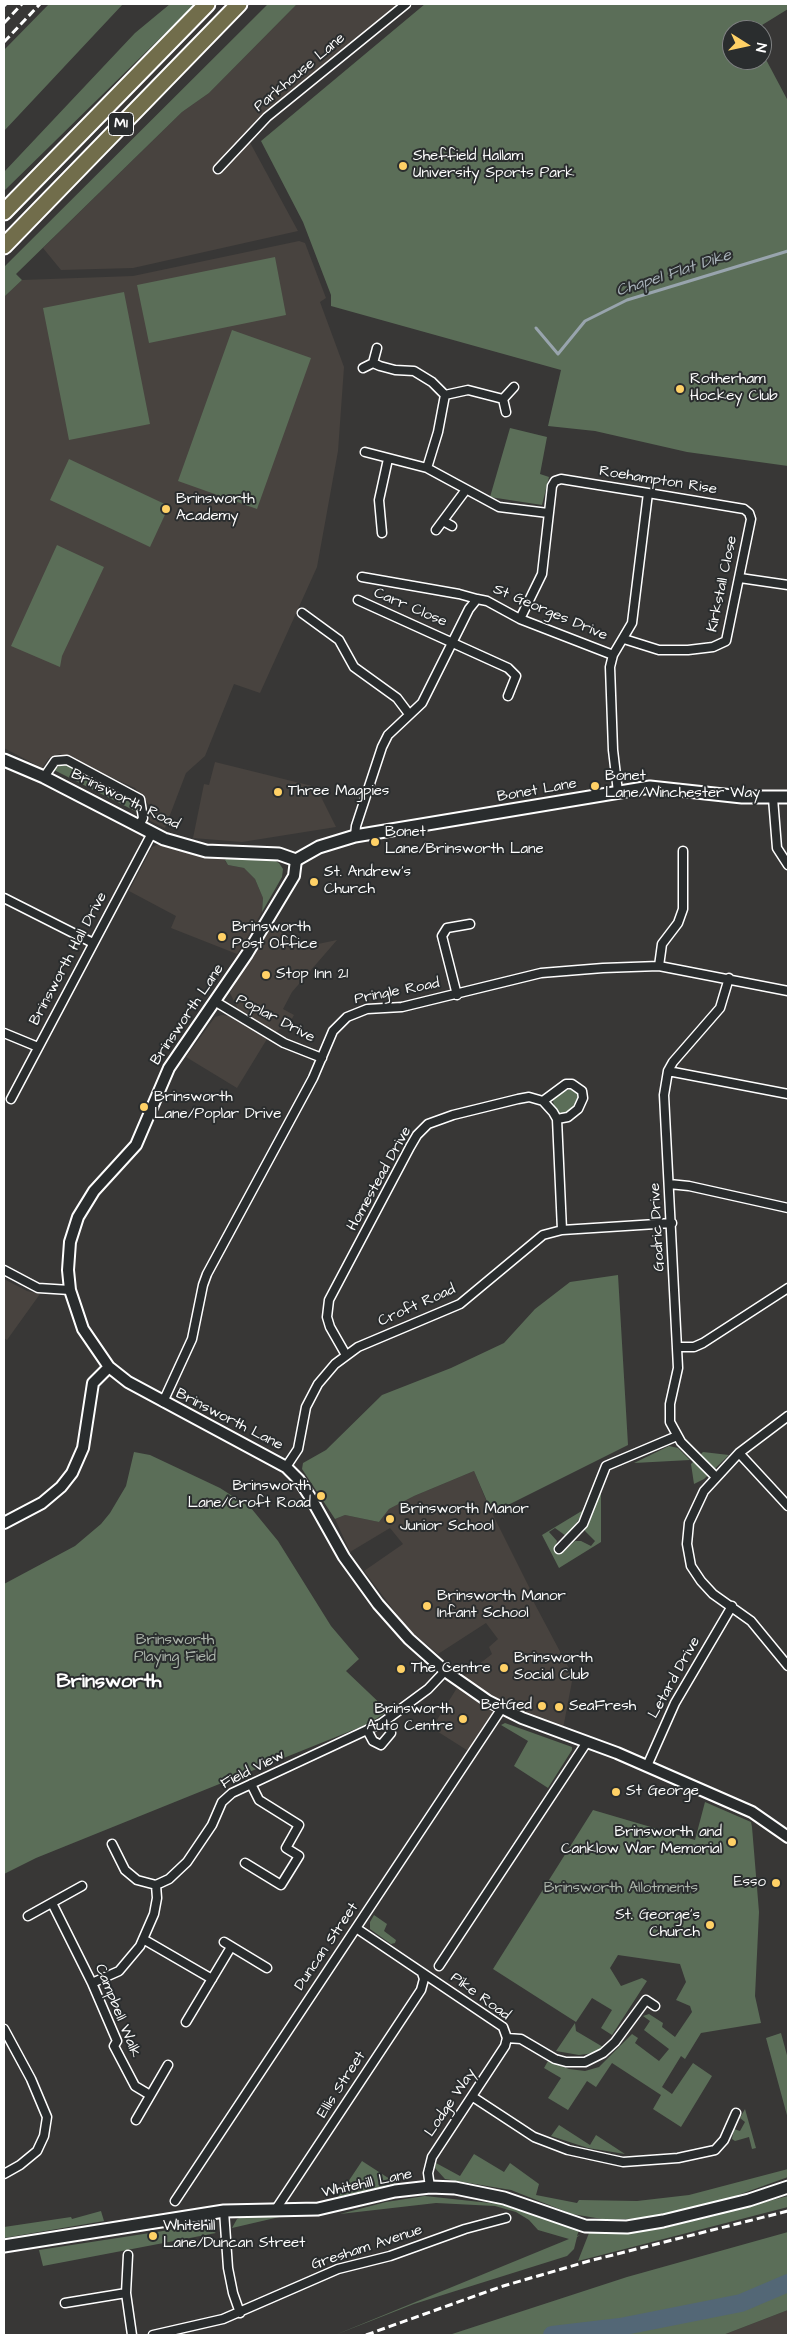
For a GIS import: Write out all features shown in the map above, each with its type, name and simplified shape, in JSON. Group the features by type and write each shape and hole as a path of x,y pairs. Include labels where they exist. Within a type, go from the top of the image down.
{"highway":[{"name":"M1","path":"4,212 207,4"},
{"name":"M1","path":"4,246 239,4"}],"main road":[{"name":"Brinsworth Road","path":"4,760 44,777 152,833 206,851 279,854 296,860"},
{"name":"Bonet Lane","path":"296,860 319,847 355,836 618,792 664,787 742,797 788,797"},
{"name":"Whitehill Lane","path":"4,2246 224,2211 318,2209 400,2190 430,2187 454,2188 504,2198 585,2226 609,2228 663,2222 748,2200 788,2187"}],"street":[{"name":"Parkhouse Lane","path":"218,169 267,118 406,4"},
{"path":"373,363 376,348"},
{"path":"363,368 373,363 388,369 414,371 445,395"},
{"path":"503,400 514,387"},
{"path":"445,395 468,390 503,400"},
{"path":"427,468 438,432 445,395"},
{"path":"503,400 506,412"},
{"path":"365,452 427,468 452,481 465,491 499,507 548,513 542,574 520,619"},
{"path":"382,533 378,500 388,459"},
{"name":"Roehampton Rise","path":"548,513 552,486 555,481 561,479 744,509 749,513 751,519"},
{"path":"436,530 465,491"},
{"path":"618,792 610,686 613,655 624,639 632,622 648,493"},
{"name":"Kirkstall Close","path":"624,639 659,650 688,650 724,643 729,638 751,519"},
{"path":"443,521 452,526"},
{"path":"362,577 459,594 477,600"},
{"path":"740,578 788,585"},
{"name":"Carr Close","path":"358,600 498,661 513,671 516,676 508,696"},
{"name":"St Georges Drive","path":"355,836 356,826 382,747 388,735 422,704 452,641 469,609 477,600 487,601 520,619 613,655"},
{"path":"302,613 338,640 354,667 397,698 409,714"},
{"path":"44,777 56,761 67,760 140,799 143,818 139,826"},
{"path":"773,798 777,848 788,865"},
{"name":"Brinsworth Hall Drive","path":"11,1099 152,833"},
{"path":"658,966 662,944 678,924 684,908 683,851"},
{"name":"Brinsworth Lane","path":"296,860 294,876 216,1002 169,1068 136,1145 94,1191 72,1230 67,1260 70,1290 85,1334 109,1367 140,1391 286,1467 299,1480 344,1556 378,1604 409,1639 444,1671 502,1708 544,1728 587,1742 647,1766 752,1812 788,1837"},
{"path":"4,898 93,943"},
{"path":"457,995 442,936 447,928 470,924"},
{"name":"Pringle Road","path":"163,1402 192,1339 207,1274 322,1058 333,1031 347,1017 356,1012 402,1007 559,970 658,966 729,978 788,991"},
{"name":"Godric Drive","path":"716,1477 677,1436 670,1422 669,1413 677,1374 678,1347 664,1095 668,1071 677,1056 720,1008 729,978"},
{"name":"Poplar Drive","path":"216,1002 284,1043 322,1058"},
{"path":"4,1033 38,1047"},
{"path":"668,1071 788,1094"},
{"path":"557,1120 568,1117 578,1109 583,1098 582,1092 572,1084 566,1084 542,1100 557,1120 562,1230"},
{"name":"Homestead Drive","path":"346,1355 330,1327 327,1317 329,1300 417,1135 428,1124 453,1115 518,1099 542,1100"},
{"path":"669,1184 689,1186 788,1208"},
{"name":"Croft Road","path":"286,1467 298,1449 302,1421 312,1394 326,1374 346,1355 358,1347 460,1304 535,1239 552,1231 672,1223"},
{"path":"4,1270 38,1288 70,1290"},
{"path":"678,1347 694,1346 703,1343 788,1288"},
{"path":"4,1523 42,1503 61,1487 72,1474 83,1448 93,1383 109,1367"},
{"path":"788,1416 738,1453 704,1491 692,1513 687,1534 688,1556 701,1581 713,1594 751,1621 788,1666"},
{"path":"559,1549 583,1524 606,1466 677,1436"},
{"path":"738,1453 788,1506"},
{"name":"Letard Drive","path":"647,1766 675,1703 732,1606"},
{"name":"Field View","path":"156,1885 169,1879 188,1862 212,1825 222,1802 232,1793 366,1730 400,1711 428,1689 444,1671"},
{"name":"Duncan Street","path":"175,2201 502,1708"},
{"path":"366,1730 373,1741 381,1745 391,1733"},
{"path":"439,1966 587,1742"},
{"path":"245,1863 281,1885 299,1856 286,1848 299,1825 259,1800 251,1784"},
{"path":"92,1983 119,1971 132,1957 144,1939 154,1914 157,1898 156,1885 137,1880 126,1870 112,1844"},
{"path":"28,1916 82,1886"},
{"name":"Campbell Walk","path":"52,1903 92,1983 117,2041 114,2046 135,2086 150,2095"},
{"name":"Pike Road","path":"356,1928 503,2027 508,2038 521,2039 554,2059 575,2063 585,2062 603,2053 613,2045 646,2000 656,2006"},
{"path":"144,1939 212,1979"},
{"path":"186,2022 212,1979 227,1944 267,1968"},
{"name":"Ellis Street","path":"276,2209 421,1990 424,1979 422,1973"},
{"path":"4,2029 31,2079 47,2117 44,2136 36,2151 20,2166 4,2174"},
{"name":"Lodge Way","path":"430,2187 428,2173 432,2156 473,2097 505,2046 508,2038"},
{"path":"136,2120 168,2065"},
{"path":"473,2097 520,2129 541,2140 568,2150 623,2162 678,2158 715,2150 724,2140 736,2113"},
{"path":"224,2211 228,2268 233,2294 240,2313"},
{"name":"Gresham Avenue","path":"153,2335 201,2325 240,2313 330,2272 390,2256 465,2229 506,2218"},
{"path":"128,2255 126,2294 132,2335"},
{"path":"66,2302 126,2294"}],"shaded area":[{"path":"297,4 407,4 247,137 298,231 133,268 61,270 43,248 182,112 209,93"},
{"name":"Brinsworth Academy","path":"299,241 305,243 326,298 320,302 344,367 338,451 317,567 260,693 234,684 205,756 186,773 165,828 150,821 150,806 135,788 60,754 49,758 42,768 4,748 4,297 22,280 133,276"},
{"path":"215,762 316,787 336,827 242,842 193,838 204,784 209,785"},
{"path":"159,844 227,858 225,861 228,865 244,868 255,879 263,898 262,912 237,954 171,928 176,916 129,891 152,847"},
{"path":"269,925 303,944 305,940 313,945 337,940 292,992 283,1009 294,1015 289,1024 275,1032 238,1009 230,993"},
{"path":"229,1016 267,1039 237,1088 186,1057 215,1017"},
{"path":"4,1279 27,1291 40,1294 7,1340 4,1338"},
{"path":"474,1471 488,1505 532,1593 530,1595 573,1676 562,1734 503,1709 473,1754 432,1728 465,1675 492,1654 489,1647 498,1639 486,1623 438,1654 408,1629 364,1571 403,1544 390,1528 350,1552 335,1519 345,1515 379,1522 389,1509 414,1496"},
{"path":"788,2310 788,2335 723,2335"}],"green space":[{"path":"49,4 123,4 4,131 4,50"},
{"path":"170,4 195,4 4,191 4,172 135,33"},
{"path":"268,4 297,4 209,93 182,112 16,274 22,280 4,297 4,267"},
{"path":"425,4 788,4 788,9 770,20 722,20 722,70 772,70 788,101 788,466 687,452 595,431 548,426 561,370 331,306 331,295 303,222 261,141"},
{"path":"275,257 286,315 149,343 137,285"},
{"path":"124,292 150,424 69,440 43,308"},
{"path":"232,330 311,358 257,509 178,481"},
{"path":"510,428 547,437 540,474 549,477 542,505 490,497"},
{"path":"69,459 169,506 150,547 50,500"},
{"path":"57,545 104,567 62,656 60,667 11,646"},
{"path":"66,765 134,799 139,805 137,812 54,770 59,766"},
{"path":"227,858 270,858 279,863 283,869 282,877 262,912 263,898 255,879 244,868 228,865 225,860"},
{"path":"572,1088 578,1093 578,1101 568,1113 562,1114 554,1107 553,1100 555,1096"},
{"path":"618,1275 628,1445 492,1513 474,1471 414,1496 389,1509 379,1522 345,1515 335,1519 302,1469 303,1463 326,1450 382,1395 451,1368 504,1343 535,1309 570,1282"},
{"path":"669,1446 678,1448 690,1460 634,1463"},
{"name":"Brinsworth Playing Field","path":"134,1452 150,1455 220,1488 251,1508 278,1541 331,1626 359,1659 346,1671 388,1711 368,1724 36,1858 4,1874 4,1584 75,1546 101,1524 126,1486"},
{"path":"703,1452 729,1455 704,1479 694,1484 691,1464"},
{"path":"601,1489 601,1542 559,1568 542,1535 585,1509 569,1535 566,1536 555,1528 549,1532 557,1541 555,1549 561,1553 575,1541 581,1541 591,1546 595,1541 585,1531 585,1527 594,1510"},
{"path":"505,1723 572,1747 572,1750 548,1788 514,1766 528,1741 501,1725"},
{"name":"Brinsworth Allotments","path":"705,1802 751,1822 759,1912 755,1996 761,2023 701,2033 685,2059 681,2056 662,2087 672,2094 693,2063 712,2076 681,2127 653,2109 661,2095 612,2063 596,2087 587,2081 568,2110 548,2098 561,2078 544,2068 548,2061 569,2069 585,2071 599,2067 632,2034 638,2038 635,2043 659,2061 669,2049 644,2030 650,2021 643,2016 649,2014 663,2023 662,2027 675,2037 692,2012 690,2006 676,2000 686,1982 680,1964 618,1955 610,1968 621,1986 642,1978 647,1981 612,2035 601,2028 612,2010 592,1998 576,2022 493,1969 593,1810 695,1840"},
{"path":"374,1915 387,1924 384,1931 396,1940 395,1943 391,1944 370,1929 370,1922"},
{"path":"575,2023 576,2031 603,2047 594,2053 579,2055 556,2051"},
{"path":"781,2033 788,2059 788,2119 766,2038"},
{"path":"745,2109 756,2148 752,2149 749,2137 735,2141 732,2139 734,2129 740,2131 745,2122 740,2118"},
{"path":"559,2125 590,2145 596,2135 625,2154 588,2148 551,2136"},
{"path":"474,2154 504,2172 510,2163 539,2184 536,2195 577,2203 579,2200 637,2201 689,2195 788,2169 788,2177 727,2199 670,2213 645,2218 608,2220 572,2214 511,2190 445,2179 435,2168 436,2163 460,2176"},
{"path":"362,2161 396,2183 338,2197"},
{"path":"425,2196 499,2204 579,2230 577,2236 580,2235 577,2237 574,2249 567,2256 414,2304 335,2335 569,2239 538,2230 529,2220 516,2212 495,2206 436,2203 340,2214 386,2202"},
{"path":"788,2196 788,2207 578,2261 589,2233 661,2229"},
{"path":"101,2211 104,2221 4,2238 4,2227 71,2217 72,2219"},
{"path":"288,2215 232,2228 237,2219 244,2216"},
{"path":"202,2225 216,2233 43,2266 39,2250"},
{"path":"788,2232 788,2310 723,2335 449,2335 627,2277"}],"waterway":[{"name":"Chapel Flat Dike","path":"536,328 558,354 585,321 627,300 788,251"},
{"path":"552,2335 620,2327 741,2303 788,2283"}],"railway":[{"path":"4,23 22,4"},
{"path":"4,42 40,4"},
{"path":"366,2335 500,2287 589,2261 788,2211"}],"place":[{"name":"Sheffield Hallam University Sports Park","path":"403,166"},
{"name":"Rotherham Hockey Club","path":"680,389"},
{"name":"Brinsworth Academy","path":"166,509"},
{"name":"Bonet Lane/Winchester Way","path":"595,786"},
{"name":"Three Magpies","path":"278,792"},
{"name":"Bonet Lane/Brinsworth Lane","path":"375,842"},
{"name":"St. Andrew's Church","path":"314,882"},
{"name":"Brinsworth Post Office","path":"222,937"},
{"name":"Stop Inn 21","path":"266,975"},
{"name":"Brinsworth Lane/Poplar Drive","path":"144,1107"},
{"name":"Brinsworth Lane/Croft Road","path":"321,1496"},
{"name":"Brinsworth Manor Junior School","path":"390,1519"},
{"name":"Brinsworth Manor Infant School","path":"427,1606"},
{"name":"Brinsworth Social Club","path":"504,1668"},
{"name":"The Centre","path":"401,1669"},
{"name":"BetGed","path":"542,1706"},
{"name":"SeaFresh","path":"559,1707"},
{"name":"Brinsworth Auto Centre","path":"463,1719"},
{"name":"St George","path":"616,1792"},
{"name":"Brinsworth and Canklow War Memorial","path":"732,1842"},
{"name":"Esso","path":"776,1883"},
{"name":"St. George's Church","path":"710,1925"},
{"name":"Whitehill Lane/Duncan Street","path":"153,2236"}],"district":[{"name":"Brinsworth","path":"109,1683"}]}
